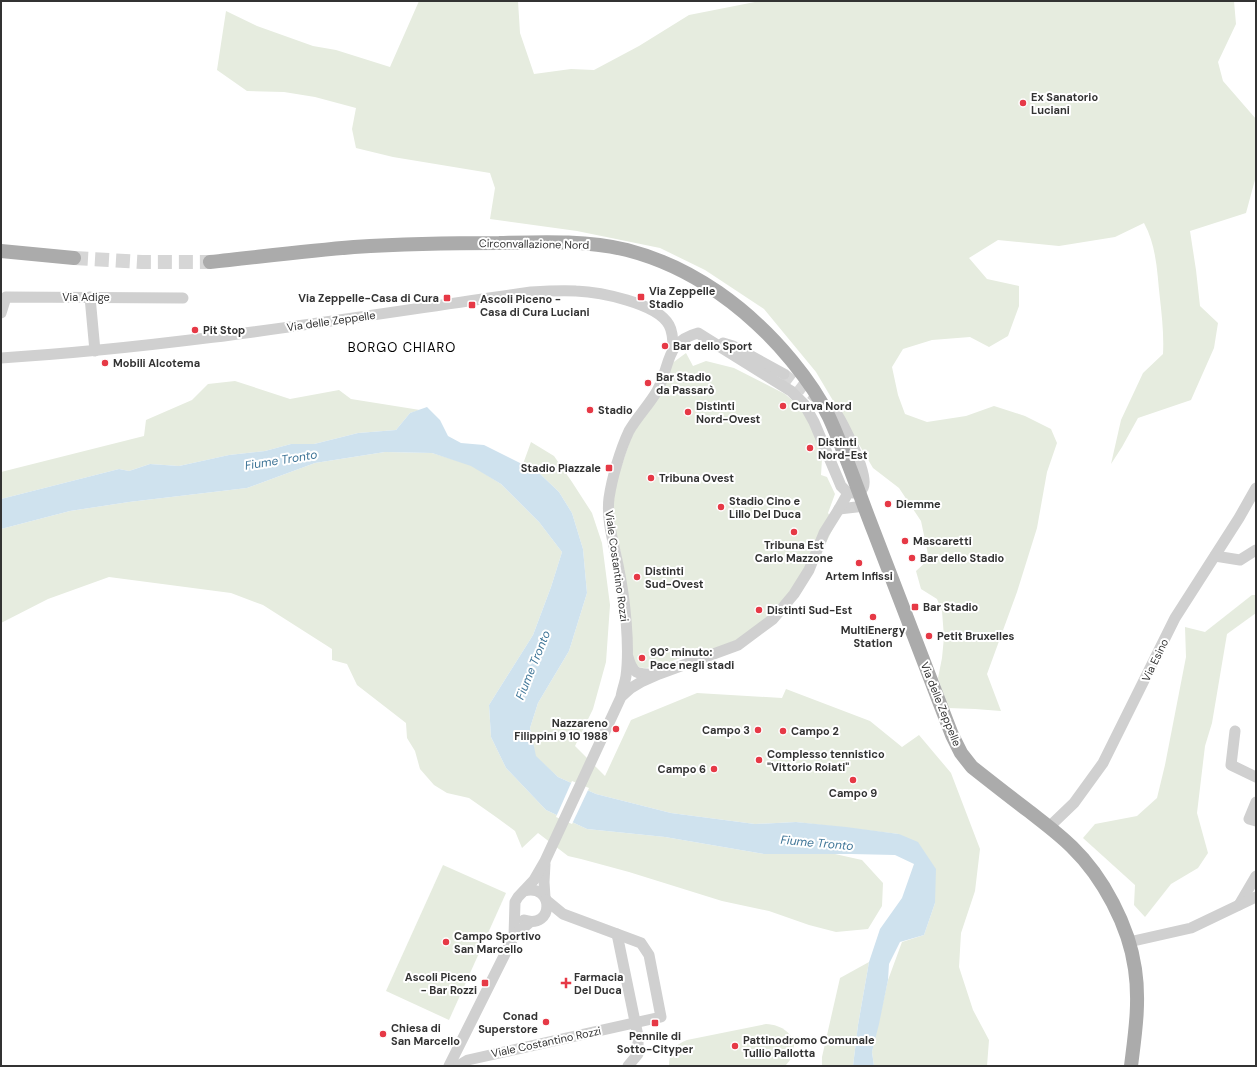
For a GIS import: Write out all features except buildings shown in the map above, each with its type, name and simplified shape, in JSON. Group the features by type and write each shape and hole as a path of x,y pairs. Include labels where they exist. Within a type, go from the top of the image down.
{"main road":[{"name":"Circonvallazione Nord","path":"210,262 354,247 414,244 569,242 606,246 650,257 681,271 723,295 774,339 809,382 828,416 854,492"},
{"path":"1,251 74,258"},
{"name":"Via delle Zeppelle","path":"854,492 865,506 946,720 961,753 972,767 1049,827 1072,847 1094,871 1112,903 1129,942 1135,969 1137,1020 1131,1066"}],"street":[{"name":"Via delle Zeppelle","path":"1,358 68,354 246,333 531,292 577,291 608,296 640,304 658,313"},
{"name":"Via Adige","path":"1,313 6,297 183,298"},
{"path":"90,297 95,351"},
{"name":"Viale Costantino Rozzi","path":"658,313 669,324 673,348"},
{"name":"Viale Costantino Rozzi","path":"452,1066 514,936 516,911 515,902 518,896 534,880 545,861 620,699 626,676 627,654 622,583 608,516 609,498 618,462 630,431 658,391 673,348 680,340 688,335 698,332 791,391 804,404 814,422 841,486 854,492 839,509 824,533 810,570 794,594 773,619 738,645 641,682 631,688 620,699"},
{"path":"709,338 733,346 784,374"},
{"name":"Via delle Zeppelle","path":"835,411 843,423 855,449 864,476 864,486 854,492"},
{"name":"Via Esino","path":"1049,827 1074,803 1103,763 1176,618 1239,518 1256,488"},
{"path":"839,509 865,506"},
{"path":"1215,556 1240,560 1256,550"},
{"name":"Viale Costantino Rozzi","path":"627,654 631,668 636,673 659,674"},
{"path":"1235,731 1231,765 1256,777"},
{"path":"1256,802 1249,819 1256,821"},
{"name":"Viale Costantino Rozzi","path":"514,936 530,922 538,921 547,909 544,882 545,861"},
{"path":"1239,905 1256,876"},
{"name":"Viale Costantino Rozzi","path":"452,1066 468,1060 662,1017 650,955 641,943 564,914 536,890 524,891"},
{"path":"1129,942 1191,928 1256,897"},
{"path":"516,911 521,919 530,922"},
{"name":"Viale Costantino Rozzi","path":"543,916 564,914"},
{"path":"617,934 638,1036 638,1054 628,1066"}],"shaded area":[{"path":"419,1 518,1 520,33 534,74 571,69 594,70 639,46 689,15 760,1 1234,1 1236,24 1218,62 1223,81 1256,119 1256,176 1246,213 1190,231 1200,306 1218,323 1214,348 1191,400 1138,418 1111,464 1121,420 1143,373 1163,354 1163,326 1156,260 1152,241 1144,223 1115,237 1059,246 998,240 969,258 987,279 1019,286 1019,306 1008,336 989,347 970,337 932,340 903,349 892,367 898,395 905,414 927,422 966,416 994,406 1025,416 1051,429 1057,443 1047,472 1037,528 1017,592 987,674 1001,711 948,708 938,678 944,637 942,611 937,599 921,589 916,571 929,559 921,521 899,488 873,468 816,372 764,309 705,270 660,248 577,231 490,219 495,188 490,173 393,157 356,148 352,129 356,108 315,97 284,92 247,91 217,70 226,11 257,26 313,46 336,50 390,67"},
{"name":"Stadio Cino e Lillo Del Duca","path":"686,353 693,366 706,361 734,368 785,394 800,407 811,423 820,445 822,459 821,475 827,477 835,494 828,513 835,524 825,545 775,621 692,665 688,655 655,667 642,668 633,662 625,580 621,553 613,524 613,491 631,438 671,364"},
{"path":"235,381 290,399 339,390 351,399 420,410 410,413 396,430 358,433 314,444 291,444 265,451 229,455 179,466 150,464 129,471 119,469 1,499 1,472 144,436 146,420 192,400 208,384"},
{"path":"531,442 554,456 592,513 602,543 610,605 606,662 593,709 575,746 605,776 631,720 697,693 782,698 786,689 870,721 902,747 919,735 951,773 980,849 975,891 961,933 959,967 973,1010 989,1040 987,1066 874,1066 872,1052 888,980 902,942 924,935 935,903 899,834 796,822 755,824 671,813 596,794 558,777 535,756 530,728 538,703 569,651 587,593 583,549 572,513 559,492 538,472 523,464"},
{"path":"385,452 432,453 471,465 501,484 539,522 562,552 533,635 489,705 491,737 506,768 546,810 587,829 665,837 764,854 835,854 862,860 883,883 882,906 868,929 836,932 809,925 769,911 722,901 629,872 568,856 538,833 522,848 515,831 496,817 469,798 447,793 434,785 420,769 415,751 407,738 406,723 357,685 347,664 332,660 332,649 263,605 231,593 109,577 48,599 1,623 1,529 70,511 129,502 247,488 315,463"},
{"path":"1252,595 1256,595 1256,613 1227,634 1212,723 1205,746 1197,813 1208,853 1198,868 1171,884 1145,917 1134,905 1135,885 1083,838 1095,824 1137,816 1157,798 1186,657 1185,627 1205,632"},
{"name":"Campo Sportivo San Marcello","path":"443,865 506,893 449,1020 386,991"},
{"path":"869,962 858,1025 853,1066 822,1066 822,1057 840,978"},
{"name":"Pattinodromo Comunale Tullio Pallotta","path":"766,1024 775,1025 782,1028 792,1038 794,1052 791,1059 785,1066 669,1066 671,1053 673,1050 679,1044 687,1040"}],"water":[{"name":"Fiume Tronto","path":"427,407 440,420 448,436 461,443 484,445 538,472 559,492 572,513 583,549 587,593 569,651 538,703 530,728 536,756 558,777 596,794 671,813 755,824 796,822 846,827 899,834 918,842 936,869 935,903 924,935 900,942 889,964 888,980 872,1052 874,1066 853,1066 858,1025 869,962 880,929 902,898 914,864 895,855 764,854 665,837 587,829 546,810 506,768 491,737 489,705 533,635 562,552 539,522 501,484 471,466 432,453 385,452 315,463 247,488 129,502 70,511 1,529 1,499 119,469 129,471 150,464 179,466 229,455 265,451 291,444 314,444 358,433 396,430 410,413"}],"pier":[{"path":"572,781 589,788 572,824 556,817"}],"tunnel":[{"path":"74,258 142,262 210,262"},
{"path":"784,374 815,397"}],"place":[{"name":"Ex Sanatorio Luciani","path":"1023,103"},
{"name":"Via Zeppelle Stadio","path":"641,297"},
{"name":"Via Zeppelle-Casa di Cura","path":"447,298"},
{"name":"Ascoli Piceno - Casa di Cura Luciani","path":"472,305"},
{"name":"Pit Stop","path":"195,330"},
{"name":"Bar dello Sport","path":"665,346"},
{"name":"Mobili Alcotema","path":"105,363"},
{"name":"Bar Stadio da Passarò","path":"648,383"},
{"name":"Curva Nord","path":"783,406"},
{"name":"Stadio","path":"590,410"},
{"name":"Distinti Nord-Ovest","path":"688,412"},
{"name":"Distinti Nord-Est","path":"810,448"},
{"name":"Stadio Piazzale","path":"609,468"},
{"name":"Tribuna Ovest","path":"651,478"},
{"name":"Diemme","path":"888,504"},
{"name":"Stadio Cino e Lillo Del Duca","path":"721,507"},
{"name":"Tribuna Est Carlo Mazzone","path":"794,532"},
{"name":"Mascaretti","path":"905,541"},
{"name":"Bar dello Stadio","path":"912,558"},
{"name":"Artem Infissi","path":"859,563"},
{"name":"Distinti Sud-Ovest","path":"637,577"},
{"name":"Bar Stadio","path":"915,607"},
{"name":"Distinti Sud-Est","path":"759,610"},
{"name":"MultiEnergy Station","path":"873,617"},
{"name":"Petit Bruxelles","path":"929,636"},
{"name":"90° minuto: Pace negli stadi","path":"642,658"},
{"name":"Nazzareno Filippini 9 10 1988","path":"616,729"},
{"name":"Campo 3","path":"758,730"},
{"name":"Campo 2","path":"783,731"},
{"name":"Complesso tennistico \"Vittorio Roiati\"","path":"759,760"},
{"name":"Campo 6","path":"714,769"},
{"name":"Campo 9","path":"853,780"},
{"name":"Campo Sportivo San Marcello","path":"446,942"},
{"name":"Ascoli Piceno - Bar Rozzi","path":"485,983"},
{"name":"Farmacia Del Duca","path":"566,983"},
{"name":"Conad Superstore","path":"546,1022"},
{"name":"Pennile di Sotto-Cityper","path":"655,1023"},
{"name":"Chiesa di San Marcello","path":"383,1034"},
{"name":"Pattinodromo Comunale Tullio Pallotta","path":"735,1046"}],"district":[{"name":"BORGO CHIARO","path":"402,347"}]}
